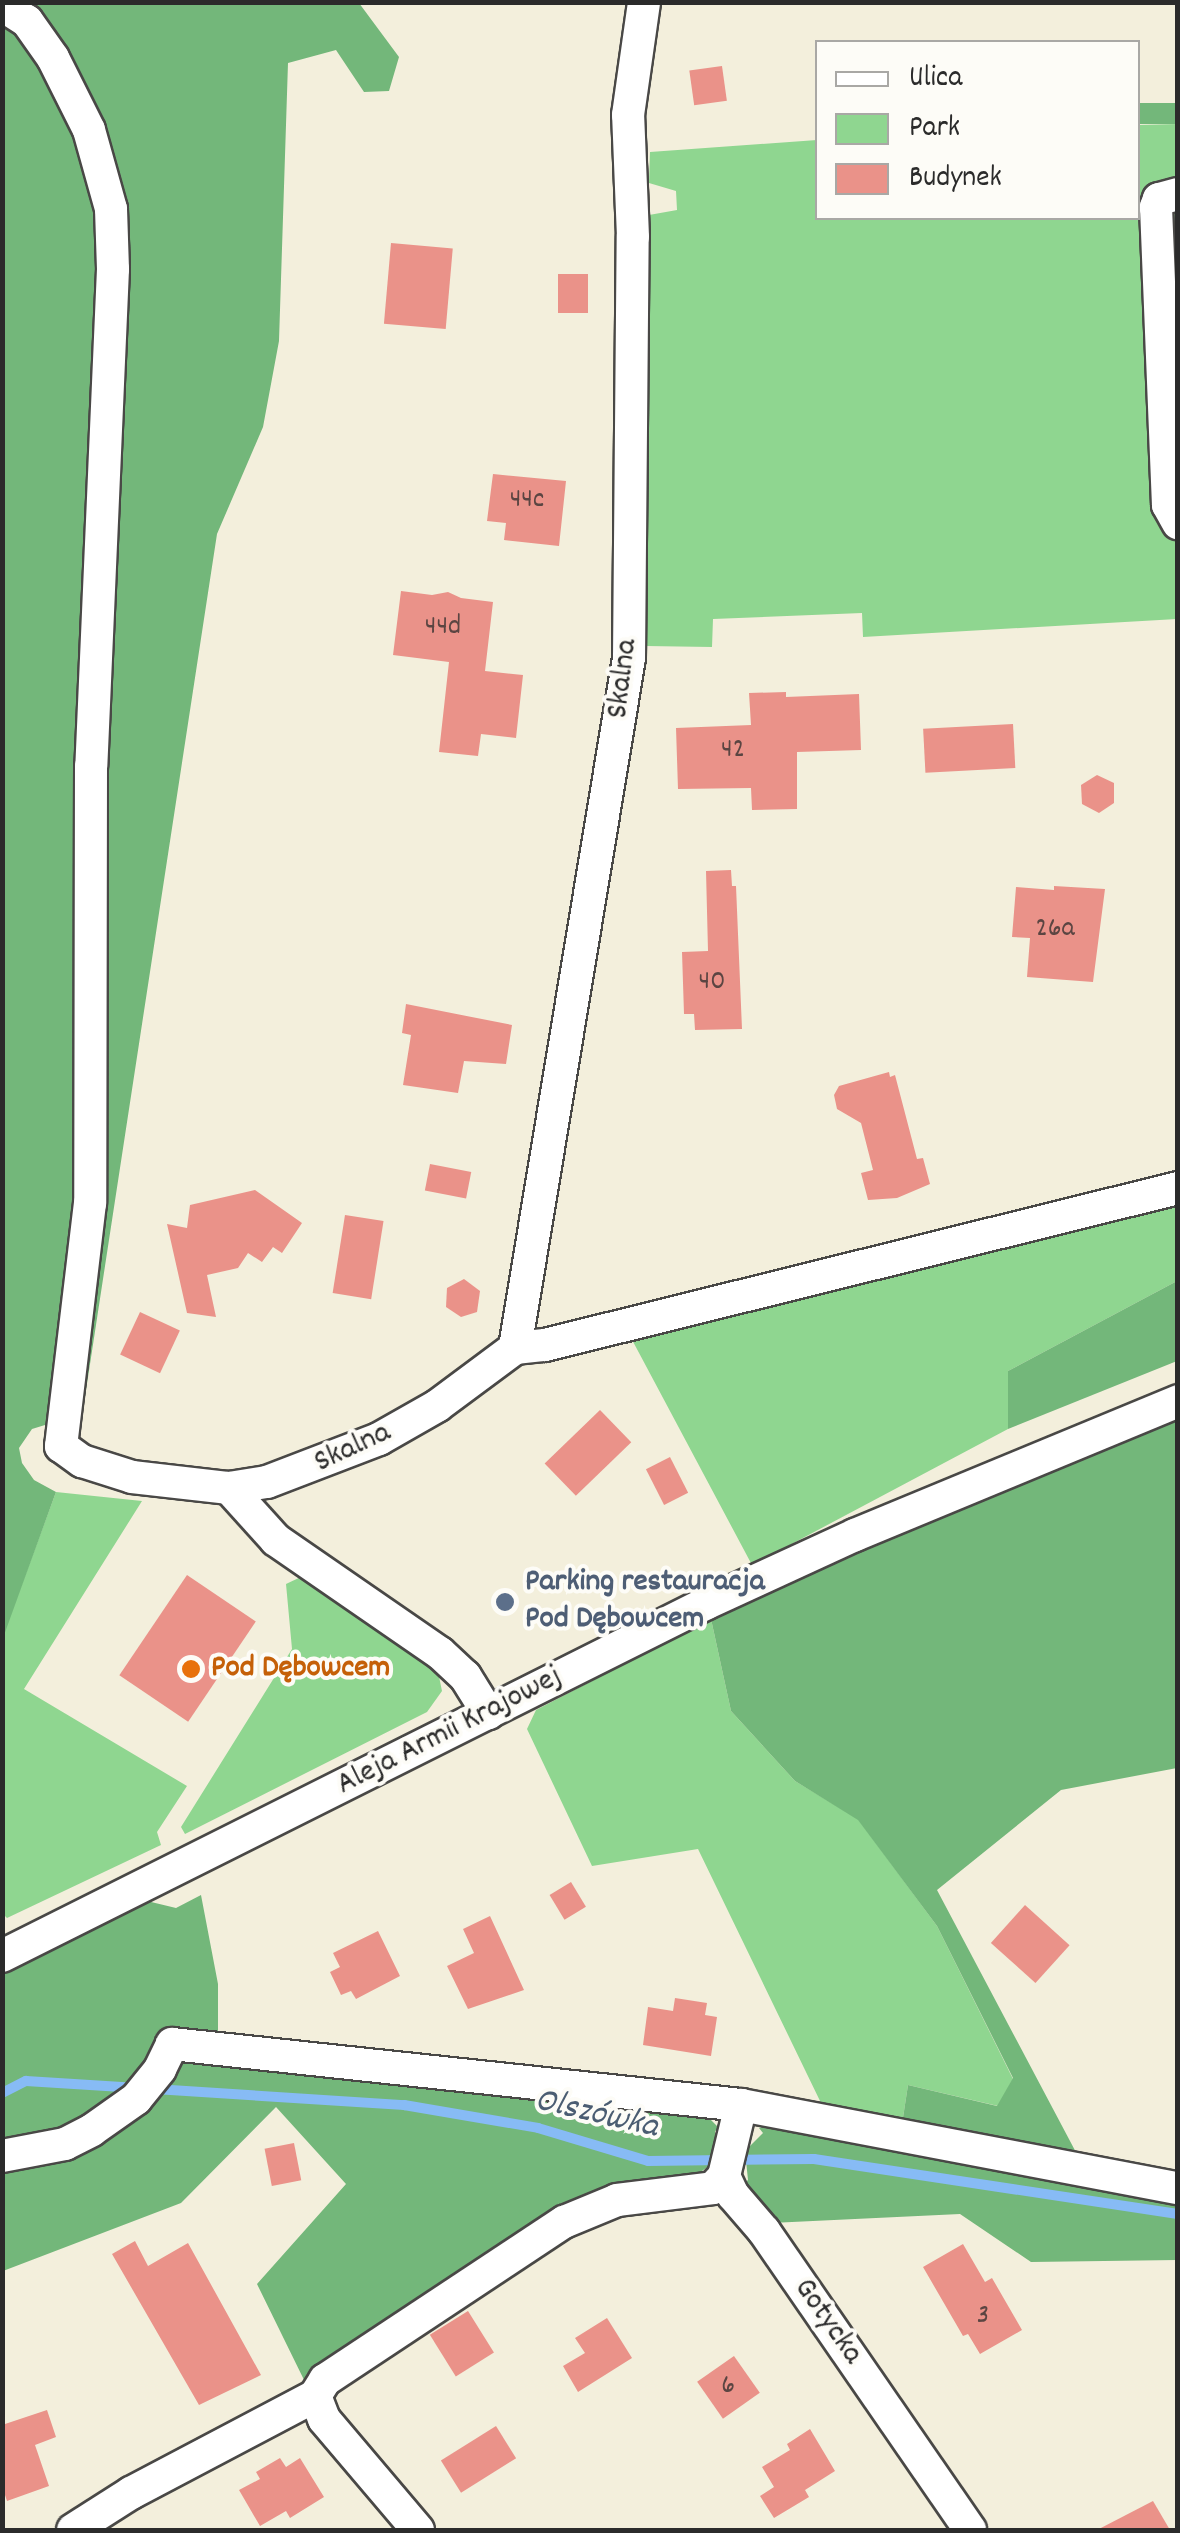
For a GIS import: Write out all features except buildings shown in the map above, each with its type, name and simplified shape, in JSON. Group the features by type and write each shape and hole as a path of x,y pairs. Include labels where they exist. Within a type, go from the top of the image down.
{"street":[{"name":"Skalna","path":"515,1348 629,658 634,237 628,116 644,2"},
{"name":"Skalna","path":"2,5 26,21 53,58 88,130 110,209 114,269 91,766 90,1203 61,1446 82,1461 132,1477 229,1488 300,1473 380,1439 437,1406 515,1348 545,1345 1178,1188"},
{"path":"1178,194 1159,200 1156,207 1168,505 1178,523"},
{"name":"Aleja Armii Krajowej","path":"2,1956 488,1713 855,1536 1178,1400"},
{"path":"229,1488 276,1540 440,1653 465,1676 488,1713"},
{"path":"2,2156 66,2144 136,2099 160,2069 172,2044 737,2118 1178,2188"},
{"path":"74,2530 159,2478 316,2396 340,2367 564,2222 617,2200 713,2188 724,2176 737,2118"},
{"name":"Gotycka","path":"724,2176 970,2530"},
{"path":"316,2396 324,2419 418,2530"}],"green space":[{"path":"3,3 359,3 399,57 389,91 364,92 336,50 288,63 279,341 263,427 217,534 79,1436 45,1425 32,1429 19,1448 22,1463 34,1480 56,1492 3,1638"},
{"path":"1140,103 1177,103 1177,124 1140,124"},
{"path":"1177,124 1177,619 863,637 862,613 713,619 712,647 646,646 649,215 677,210 676,191 649,183 650,152 815,140 815,220 1140,220 1140,125"},
{"path":"1177,1202 1177,1281 1008,1371 1008,1429 752,1565 630,1336"},
{"path":"1177,1281 1177,1361 1008,1429 1008,1371"},
{"path":"1177,1414 1177,1768 1061,1790 937,1890 1079,2158 902,2124 908,2085 997,2106 1013,2078 937,1926 858,1820 795,1781 731,1711 711,1619 859,1549"},
{"path":"56,1492 142,1501 24,1689 187,1786 157,1832 161,1845 7,1918 2,1913 2,1638"},
{"path":"305,1575 436,1662 442,1691 427,1712 185,1834 181,1827 292,1649 286,1584"},
{"path":"711,1619 731,1711 795,1781 858,1819 937,1926 1013,2079 998,2106 908,2085 902,2124 821,2103 698,1849 592,1866 527,1729 536,1710"},
{"path":"201,1895 218,1984 218,2041 152,2068 89,2125 3,2149 3,1973 147,1901 176,1908"},
{"path":"177,2052 707,2116 720,2129 715,2131 717,2142 710,2165 702,2171 705,2175 631,2189 307,2386 257,2284 346,2184 276,2107 181,2203 3,2271 3,2164 30,2162"},
{"path":"772,2124 1177,2199 1177,2260 1031,2262 960,2214 771,2223 742,2185 748,2180 745,2151 763,2133 759,2128"}],"waterway":[{"name":"Olszówka","path":"2,2093 26,2081 138,2088"},
{"name":"Olszówka","path":"155,2089 404,2105 538,2128 648,2161 814,2159 1178,2214"}],"place":[{"name":"Parking restauracja Pod Dębowcem","path":"505,1602"},
{"name":"Pod Dębowcem","path":"191,1669"}]}
